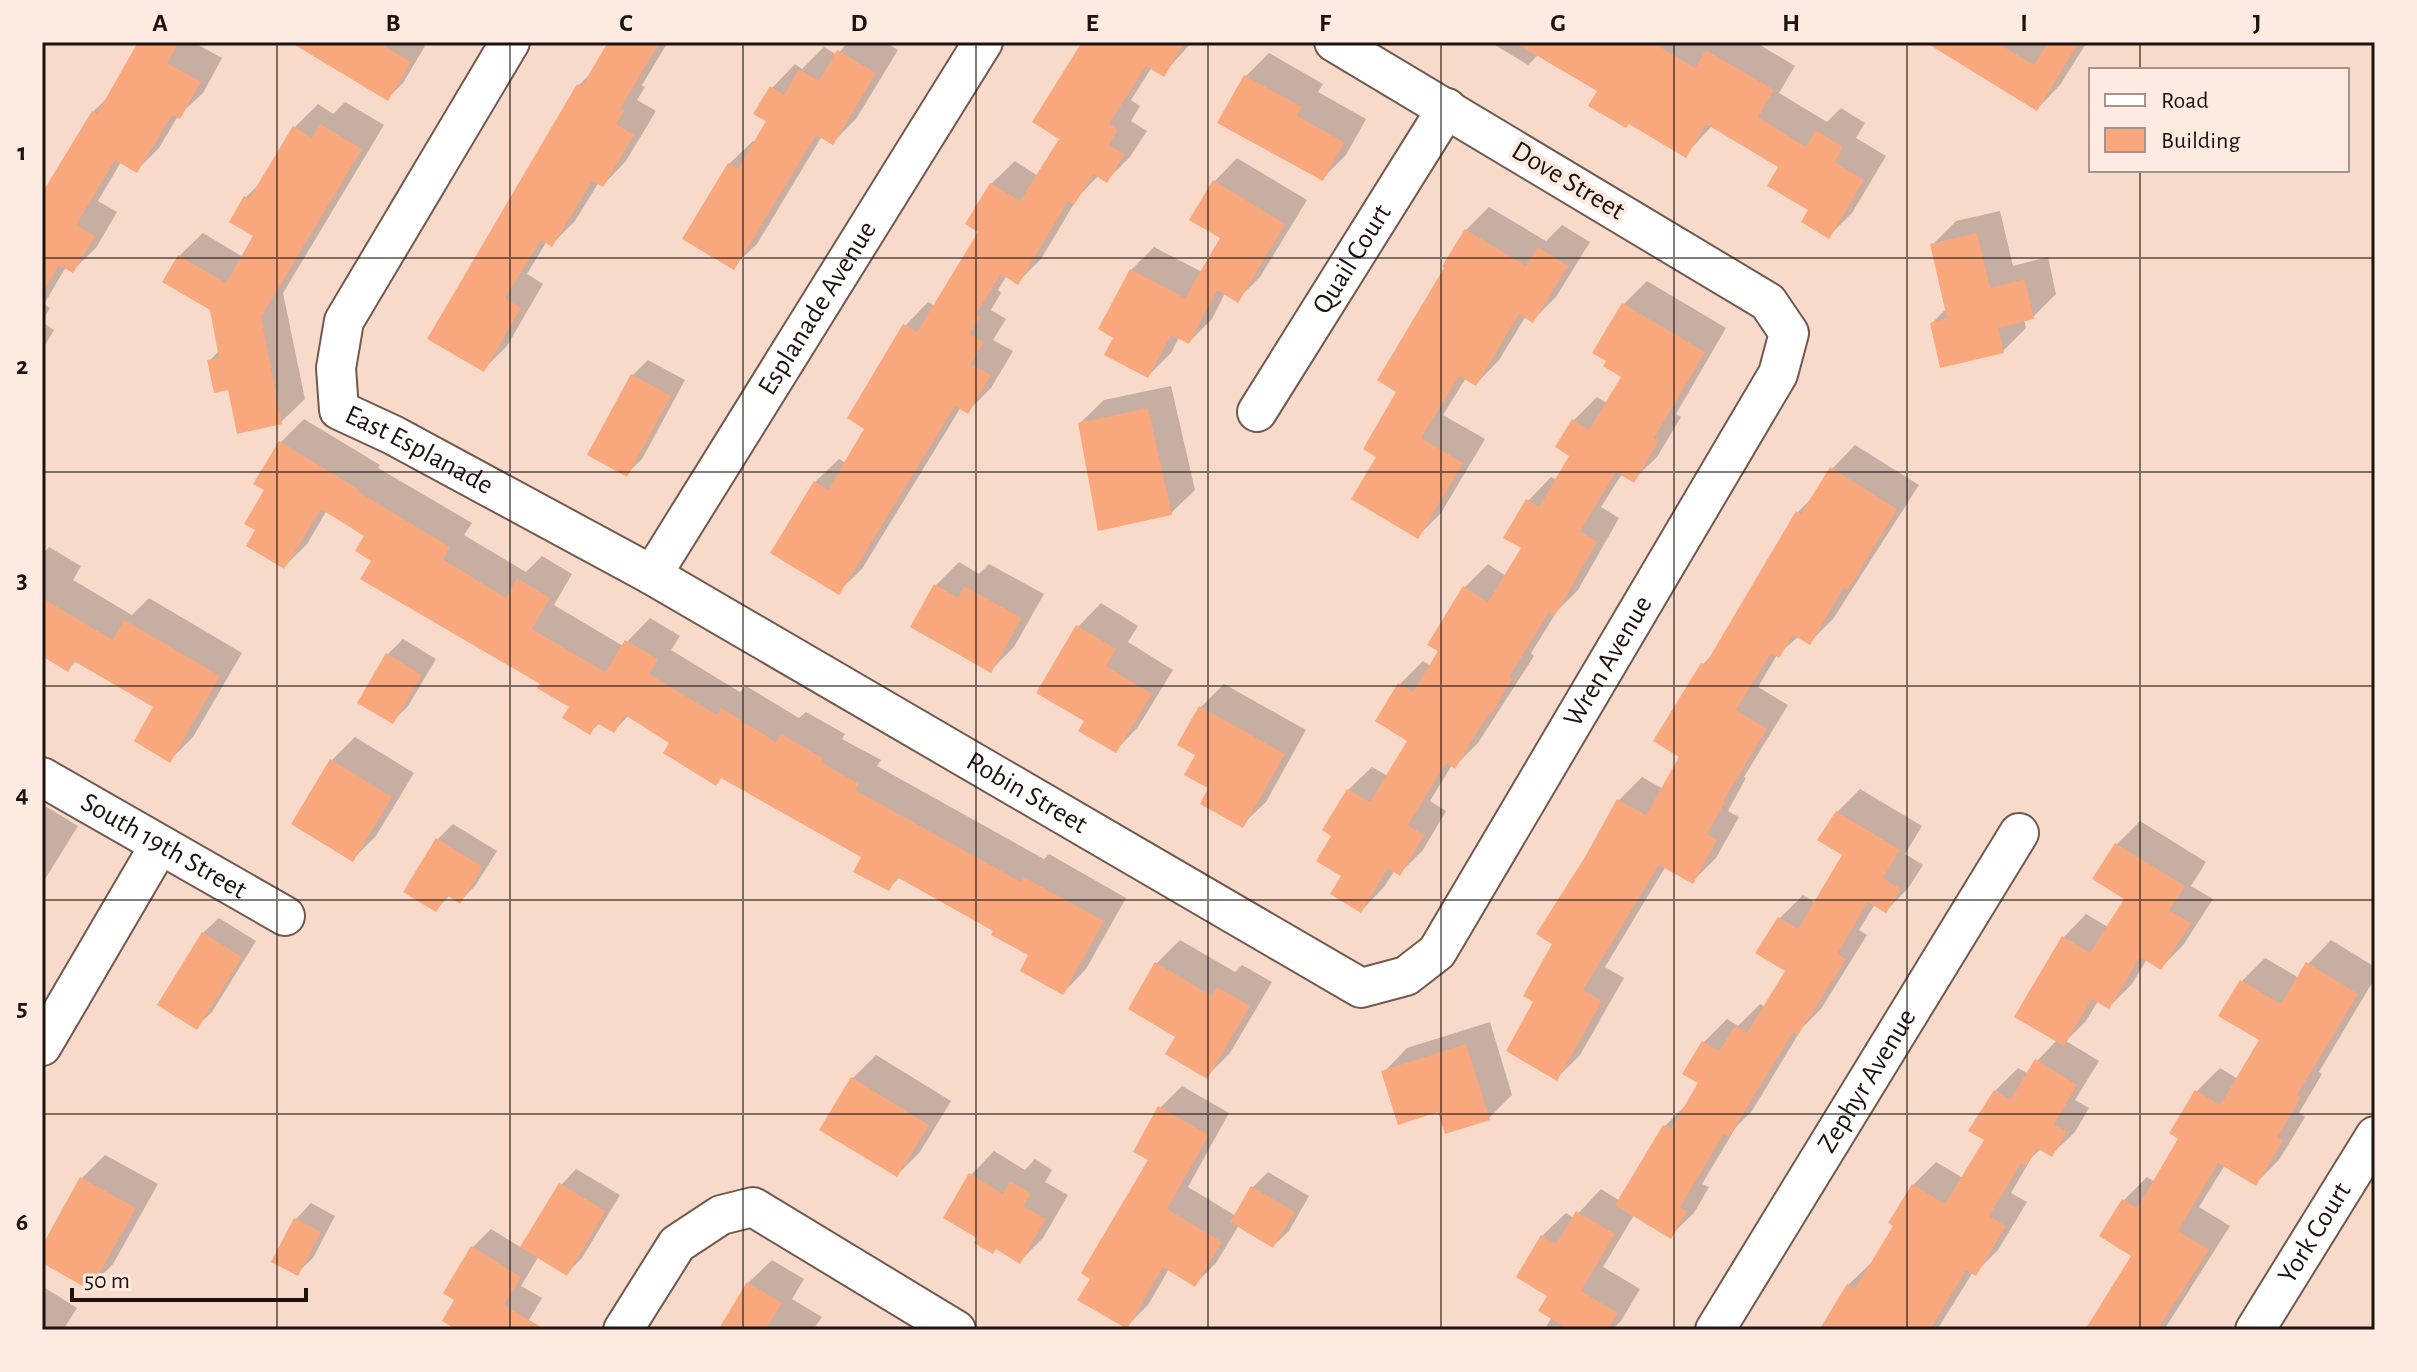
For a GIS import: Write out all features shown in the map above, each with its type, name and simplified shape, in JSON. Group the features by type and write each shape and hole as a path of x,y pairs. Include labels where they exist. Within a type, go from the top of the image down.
{"street":[{"name":"East Esplanade","path":"510,42 344,321 336,368 339,410 393,435 652,575"},
{"name":"Esplanade Avenue","path":"652,575 983,42"},
{"name":"Dove Street","path":"1334,42 1768,302 1789,333"},
{"name":"Quail Court","path":"1257,412 1447,108"},
{"name":"Wren Avenue","path":"1406,976 1437,952 1445,939 1778,374 1789,333"},
{"name":"Robin Street","path":"652,575 1361,988 1406,976"},
{"name":"South 19th Street","path":"42,777 285,916"},
{"name":"Zephyr Avenue","path":"1715,1330 2019,833"},
{"path":"42,1046 159,846"},
{"name":"York Court","path":"2255,1330 2375,1136"},
{"path":"623,1330 677,1244 721,1215 753,1207 956,1330"}],"building":[{"path":"138,42 179,42 167,63 201,82 180,119 172,115 137,173 115,160 76,225 95,236 73,273 59,265 42,294 42,193 92,111 97,114"},
{"path":"290,42 378,42 411,62 388,101"},
{"path":"608,42 660,42 620,109 624,111 616,124 634,135 603,187 592,181 552,247 541,240 505,298 521,308 484,372 427,339 577,84 582,86"},
{"path":"1082,42 1185,42 1164,77 1146,66 1109,124 1118,130 1109,145 1125,154 1107,183 1093,174 1074,205 1068,201 1018,285 1001,274 976,314 980,317 970,334 984,342 971,364 991,375 968,414 955,406 839,595 770,553 814,481 828,490 864,429 847,418 903,324 917,332 978,232 965,224 990,183 1020,201 1059,139 1032,122"},
{"path":"1514,42 1652,42 1695,68 1706,50 1774,90 1758,117 1806,147 1816,130 1843,147 1835,162 1864,180 1829,239 1801,222 1808,210 1767,186 1778,167 1706,124 1686,158 1629,124 1626,128 1588,106 1597,91"},
{"path":"1925,42 1996,42 2034,65 2048,42 2079,42 2037,111"},
{"path":"837,50 876,73 833,145 816,135 734,270 682,239 728,163 738,169 766,121 753,114 770,86 784,95 799,69 819,81"},
{"path":"1244,75 1302,107 1297,116 1344,142 1323,181 1217,123"},
{"path":"320,124 362,149 261,317 282,424 237,434 228,390 214,393 207,360 219,358 210,310 162,282 178,255 226,283 253,236 229,222 244,196 249,199 293,126 312,138"},
{"path":"1213,180 1285,224 1238,303 1217,290 1189,344 1171,335 1148,378 1104,355 1113,338 1098,329 1130,269 1185,298 1220,238 1189,220"},
{"path":"1465,229 1526,266 1538,247 1568,266 1533,323 1519,314 1476,386 1459,376 1421,438 1463,463 1418,539 1351,499 1376,457 1363,449 1396,392 1377,380"},
{"path":"1977,233 1990,288 2025,279 2034,319 1998,328 2004,353 1940,368 1930,323 1947,318 1930,244"},
{"path":"1622,303 1705,352 1654,438 1659,441 1634,483 1616,472 1580,531 1597,542 1555,615 1549,612 1509,677 1512,679 1491,715 1488,714 1455,769 1446,763 1408,825 1424,835 1400,876 1388,868 1361,913 1330,894 1341,876 1316,861 1331,836 1322,830 1347,789 1370,802 1407,741 1375,721 1398,683 1413,692 1438,651 1427,645 1463,586 1488,602 1521,548 1503,538 1526,499 1539,507 1569,456 1555,447 1572,419 1589,430 1621,377 1603,366 1606,361 1592,353"},
{"path":"631,374 671,396 627,477 587,455"},
{"path":"1148,408 1172,515 1098,531 1078,423"},
{"path":"279,441 450,547 443,559 506,598 517,578 550,598 532,629 605,672 625,640 658,659 649,674 717,715 721,708 776,742 781,734 823,758 821,762 859,784 855,790 1021,882 1024,877 1104,921 1063,995 1020,971 1028,955 991,935 993,931 897,877 889,891 853,872 861,857 721,778 716,786 663,753 669,743 625,715 614,733 597,723 590,735 562,718 569,707 537,688 540,684 360,579 371,561 355,551 364,536 321,509 284,569 246,546 255,530 244,524 264,490 253,484"},
{"path":"1830,467 1897,509 1848,590 1844,587 1810,645 1793,635 1779,658 1771,653 1736,710 1767,729 1723,801 1707,834 1717,840 1693,884 1659,865 1583,990 1602,1001 1557,1081 1506,1051 1533,1002 1523,996 1552,944 1536,934 1585,857 1617,799 1646,815 1679,757 1653,741 1701,663 1705,665 1796,511 1801,514"},
{"path":"934,584 958,598 964,586 1022,618 991,673 910,627"},
{"path":"42,598 113,640 124,620 220,676 170,763 134,741 153,707 74,661 68,672 42,656"},
{"path":"1076,625 1116,649 1106,666 1152,694 1116,753 1078,731 1084,721 1036,693"},
{"path":"386,653 422,675 393,724 357,703"},
{"path":"1199,706 1285,754 1243,828 1200,804 1208,788 1184,775 1195,755 1177,745"},
{"path":"330,759 392,797 353,862 291,824"},
{"path":"1836,811 1900,850 1883,878 1901,889 1886,913 1868,902 1837,954 1846,959 1798,1035 1793,1032 1729,1137 1724,1134 1680,1207 1687,1211 1671,1239 1615,1205 1663,1125 1671,1129 1698,1083 1682,1074 1702,1041 1719,1051 1735,1026 1747,1033 1785,971 1755,953 1778,917 1798,929 1842,855 1817,840"},
{"path":"436,838 483,867 460,904 447,895 436,912 403,892"},
{"path":"2115,843 2185,886 2169,910 2191,923 2161,970 2140,957 2109,1009 2092,999 2064,1046 2014,1017 2062,936 2090,953 2124,899 2092,879"},
{"path":"202,932 242,957 197,1030 157,1005"},
{"path":"1155,962 1212,996 1217,987 1250,1006 1207,1079 1165,1054 1175,1037 1128,1009"},
{"path":"2306,962 2358,994 2297,1095 2301,1098 2277,1137 2283,1140 2256,1186 2218,1163 2178,1231 2209,1250 2157,1330 2085,1330 2131,1256 2099,1236 2122,1199 2137,1208 2178,1139 2169,1133 2195,1090 2220,1105 2259,1040 2218,1016 2240,980 2281,1004"},
{"path":"1466,1044 1490,1120 1445,1134 1438,1112 1398,1125 1381,1071"},
{"path":"2035,1059 2077,1085 2054,1124 2067,1132 2052,1157 2037,1148 2026,1166 2021,1163 1989,1216 2006,1226 1976,1276 1966,1270 1930,1330 1819,1330 1847,1284 1855,1289 1893,1226 1888,1223 1912,1184 1945,1204 1984,1140 1968,1131 1994,1090 2010,1100"},
{"path":"851,1077 929,1125 897,1177 819,1130"},
{"path":"1158,1106 1209,1135 1167,1209 1222,1242 1195,1287 1163,1267 1127,1329 1077,1300 1090,1279 1081,1273 1148,1160 1133,1152"},
{"path":"969,1173 1003,1194 1010,1181 1031,1194 1023,1206 1046,1219 1020,1264 996,1249 993,1254 974,1243 977,1238 943,1218"},
{"path":"80,1177 136,1208 90,1290 42,1263 42,1246"},
{"path":"559,1183 606,1211 567,1276 520,1247"},
{"path":"1251,1186 1295,1212 1273,1248 1230,1222"},
{"path":"1576,1211 1615,1234 1581,1291 1618,1313 1608,1330 1570,1330 1538,1311 1547,1296 1516,1277 1541,1235 1556,1244"},
{"path":"294,1218 321,1232 298,1276 271,1262"},
{"path":"471,1246 521,1277 504,1305 546,1330 457,1330 442,1321 454,1300 443,1293"},
{"path":"747,1282 782,1303 765,1330 718,1330"}]}
